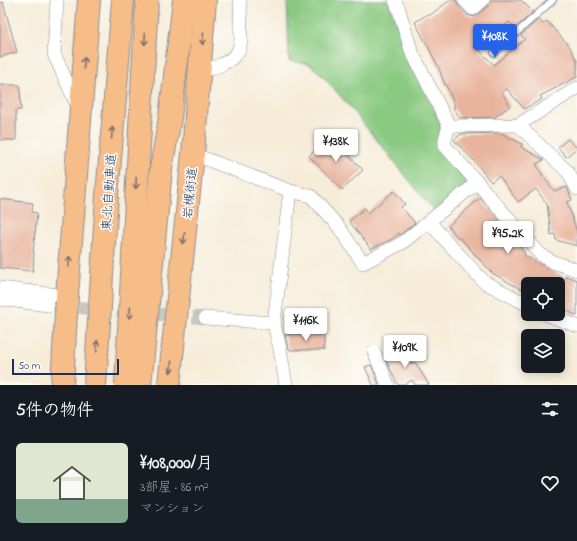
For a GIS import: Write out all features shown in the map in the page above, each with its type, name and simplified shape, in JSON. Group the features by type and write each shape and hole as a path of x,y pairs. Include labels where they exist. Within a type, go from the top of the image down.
{"highway":[{"path":"62,385 57,301 80,112 89,0"},
{"name":"東北自動車道","path":"95,385 107,196 123,0"},
{"path":"126,385 147,0"},
{"path":"140,385 161,169 170,0"},
{"path":"161,169 170,118 184,0"},
{"name":"岩槻街道","path":"169,385 193,154 205,0"}],"street":[{"path":"57,0 54,54 80,112"},
{"path":"200,72 221,65 231,59 238,52 241,41 240,0"},
{"path":"395,0 411,50 449,126 445,139 445,146 540,254 553,262 577,270"},
{"path":"464,0 473,9 483,0"},
{"path":"449,126 518,125 577,88"},
{"path":"518,125 568,172 577,189"},
{"path":"193,154 290,191 311,196 338,226 363,263 402,243 478,182"},
{"path":"286,385 274,323 290,191"},
{"path":"429,222 484,282 521,301"},
{"path":"0,288 57,301"},
{"path":"0,299 57,301"},
{"path":"205,318 274,323"},
{"path":"564,321 577,326"},
{"path":"374,352 388,385"}],"lane":[{"path":"494,54 553,0"}],"green space":[{"path":"287,0 388,0 406,52 441,124 438,146 466,179 466,186 434,211 350,107 320,73 309,64 289,61"}],"building":[{"path":"450,0 456,0 458,5 467,15 474,17 488,6 491,0 521,0 533,12 515,28 509,22 479,50 494,65 525,39 521,35 539,19 543,24 547,21 570,47 577,61 577,77 540,96 542,99 524,109 507,89 502,92 510,106 495,117 460,118 453,107 455,106 438,66 415,22 428,14 429,16"},
{"path":"3,2 17,52 0,57 0,3"},
{"path":"0,85 20,85 21,110 16,110 16,140 0,140"},
{"path":"501,133 522,144 521,147 544,160 536,164 554,191 567,187 572,200 567,202 577,232 577,246 556,240 555,234 551,235 547,204 536,189 518,202 499,176 491,182 476,163 454,140 461,134"},
{"path":"330,136 363,170 342,190 309,156"},
{"path":"568,139 577,148 566,157 558,147"},
{"path":"394,191 405,204 401,207 415,223 400,235 399,233 392,239 371,249 349,221 365,208 368,213"},
{"path":"480,198 504,226 502,227 525,253 524,255 562,277 521,277 521,289 492,273 448,226"},
{"path":"0,199 33,203 32,212 37,213 33,252 33,271 0,268"},
{"path":"566,276 577,280 577,316 565,310"},
{"path":"285,335 324,335 324,350 290,350 288,348"},
{"path":"398,348 400,350 402,349 411,364 415,362 429,385 415,385 412,380 404,385 398,385 385,358 387,357 386,355"},
{"path":"371,365 379,384 377,385 373,385 365,367"}],"tunnel":[{"path":"60,306 205,318"}]}
